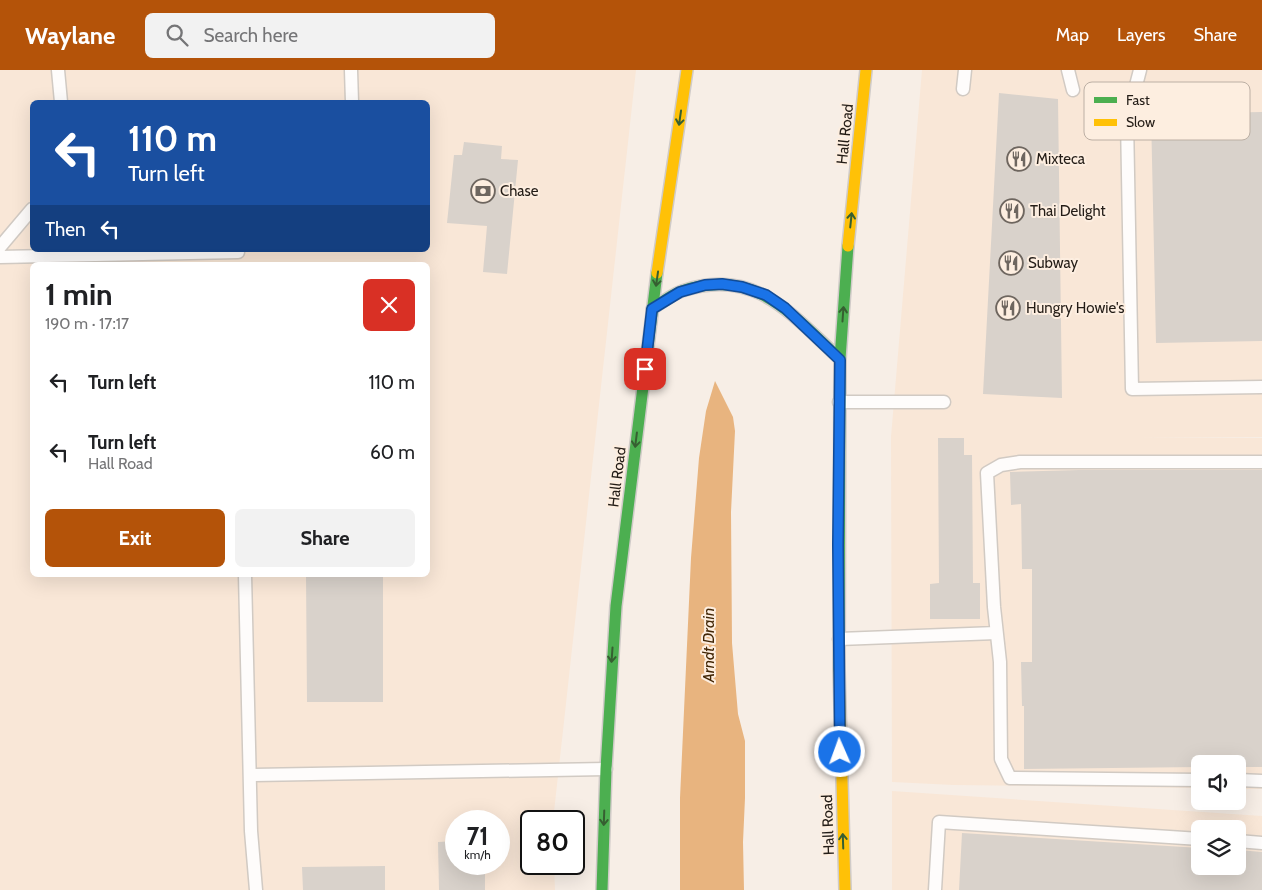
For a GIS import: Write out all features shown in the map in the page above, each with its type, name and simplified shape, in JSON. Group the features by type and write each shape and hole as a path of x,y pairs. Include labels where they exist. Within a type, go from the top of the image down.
{"highway":[{"name":"Hall Road","path":"602,890 606,769 616,606 652,309 687,70"},
{"name":"Hall Road","path":"845,890 838,693 840,360 846,268 866,70"},
{"path":"652,309 680,292 705,285 722,284 742,287 766,295 785,308 840,360"}],"lane":[{"path":"58,70 61,100"},
{"path":"352,70 352,100"},
{"path":"963,89 965,70"},
{"path":"1068,70 1073,90"},
{"path":"1128,140 1132,389 1262,387"},
{"path":"0,247 30,211"},
{"path":"0,257 240,256"},
{"path":"839,402 944,402"},
{"path":"1191,780 1010,778 1001,759 1000,662 996,633 987,473 1000,465 1020,462 1262,462"},
{"path":"245,577 251,831 256,890"},
{"path":"839,639 996,633"},
{"path":"250,775 606,769"},
{"path":"1246,780 1262,781"},
{"path":"934,890 939,822 1191,838"},
{"path":"1246,842 1262,843"}],"shaded area":[{"path":"0,70 636,70 554,810 520,810 520,875 554,875 555,890 0,890"},
{"path":"922,70 1262,70 1262,437 1139,437 1262,438 1262,789 1246,789 1246,755 1191,755 1191,788 954,785 892,782 891,437"},
{"path":"892,791 1262,816 1262,890 892,890"}],"water":[{"name":"Arndt Drain","path":"715,381 733,417 735,431 731,512 732,643 738,714 745,741 744,890 680,890 680,798 691,558 699,458 706,411"}],"building":[{"path":"999,93 1058,99 1062,398 983,394"},
{"path":"1250,112 1262,112 1262,341 1156,343 1152,140 1250,140"},
{"name":"Chase","path":"464,142 502,146 501,159 518,160 507,274 483,272 487,226 447,223 454,155 462,155"},
{"path":"938,438 964,438 964,455 972,455 973,583 980,583 980,619 930,619 930,584 939,583"},
{"path":"1262,470 1262,767 1246,767 1246,755 1191,755 1191,767 1024,769 1024,706 1022,706 1021,662 1032,662 1032,569 1022,569 1021,504 1011,505 1010,472"},
{"path":"306,577 383,577 383,702 307,702"},
{"path":"962,833 1191,847 1191,875 1246,875 1246,851 1262,852 1262,890 959,890"},
{"path":"438,842 445,842 445,875 485,875 485,890 439,890"},
{"path":"385,866 385,890 303,890 302,867"}],"traffic: fast":[{"path":"839,670 840,359 848,246"},
{"path":"602,890 606,769 616,606 657,273"},
{"path":"652,309 682,291 708,285 731,285 751,290 770,299 788,312 840,359"}],"traffic: slow":[{"path":"657,273 687,70"},
{"path":"848,246 866,70"},
{"path":"839,670 845,890"}],"place":[{"name":"Mixteca","path":"1019,159"},
{"name":"Chase","path":"483,191"},
{"name":"Thai Delight","path":"1012,211"},
{"name":"Subway","path":"1011,263"},
{"name":"Hungry Howie's","path":"1008,308"}],"route":[{"path":"645,369 652,309 680,292 705,285 722,284 742,287 766,295 785,308 840,360 838,693 840,752"}]}
